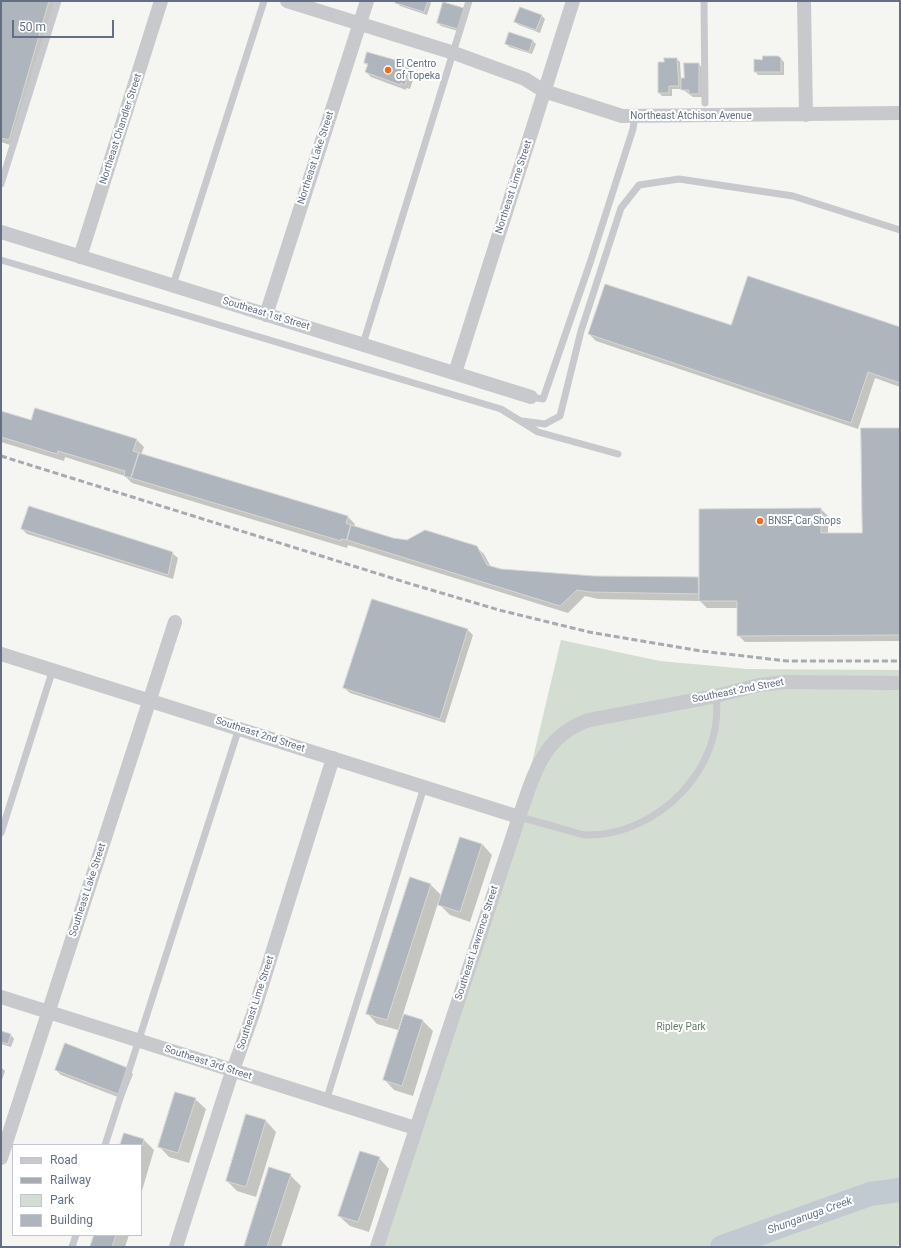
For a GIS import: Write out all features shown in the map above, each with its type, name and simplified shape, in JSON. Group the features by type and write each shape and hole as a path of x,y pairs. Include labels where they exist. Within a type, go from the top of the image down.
{"street":[{"name":"Northeast Chandler Street","path":"80,257 161,1"},
{"name":"Northeast Atchison Avenue","path":"287,1 454,53 525,79 544,91 622,116 900,113"},
{"name":"Northeast Lake Street","path":"266,315 366,1"},
{"name":"Northeast Lime Street","path":"455,373 573,1"},
{"path":"804,1 806,115"},
{"name":"Southeast 1st Street","path":"1,232 531,396"},
{"name":"Southeast Lake Street","path":"1,1158 175,622"},
{"name":"Southeast 2nd Street","path":"1,654 53,669 519,817"},
{"name":"Southeast 2nd Street","path":"650,708 716,696 758,685 785,682 900,683"},
{"name":"Southeast Lawrence Street","path":"377,1247 415,1128 519,817 540,760 552,743 564,732 589,720 650,708"},
{"name":"Southeast Lime Street","path":"176,1247 232,1071 253,1014 333,758"},
{"name":"Southeast 3rd Street","path":"1,997 415,1128"}],"lane":[{"path":"1,184 58,1"},
{"path":"173,285 264,1"},
{"path":"363,344 470,1"},
{"path":"704,1 705,103"},
{"path":"531,396 543,399 590,263 633,129 635,116"},
{"path":"520,421 545,424 560,416 581,331 621,208 639,185 679,179 793,196 900,230"},
{"path":"1,260 502,409 538,432 618,454"},
{"path":"1,833 53,669"},
{"path":"519,817 585,835 616,832 641,823 666,807 686,788 704,762 715,734 718,710 716,696"},
{"path":"105,1144 239,728"},
{"path":"326,1101 424,787"},
{"path":"72,1247 76,1236"}],"green space":[{"name":"Ripley Park","path":"561,640 660,661 747,669 900,670 900,1244 894,1247 382,1247 519,817"}],"building":[{"path":"1,1 49,1 9,140 1,138"},
{"path":"396,1 428,1 424,12 395,3"},
{"path":"443,2 464,8 458,29 437,23"},
{"path":"520,7 542,15 536,30 514,22"},
{"path":"509,32 533,40 529,52 505,44"},
{"name":"El Centro of Topeka","path":"367,52 399,61 398,65 410,68 405,85 401,83 400,85 365,72 368,64 364,63"},
{"path":"763,56 778,56 781,58 781,72 754,72 754,59 762,60"},
{"path":"664,58 677,58 679,86 669,86 669,93 658,93 658,62 664,62"},
{"path":"684,63 699,63 699,94 689,94 689,90 681,90 681,78 684,78"},
{"path":"748,276 900,327 900,383 868,372 851,423 588,334 605,284 731,325"},
{"path":"35,408 137,439 133,451 139,453 131,478 124,476 125,471 58,451 57,454 1,437 1,411 31,420"},
{"name":"BNSF Car Shops","path":"861,428 900,428 900,635 737,636 737,601 699,601 699,509 821,508 821,533 862,533"},
{"path":"139,453 348,516 346,523 351,525 347,540 341,539 341,541 131,478"},
{"path":"29,506 173,552 168,575 21,529"},
{"path":"351,525 393,538 407,540 425,530 477,546 487,565 501,569 594,576 698,577 699,594 590,592 577,590 560,606 347,540"},
{"path":"372,599 468,629 440,719 343,688"},
{"path":"460,837 482,844 460,912 438,905"},
{"path":"410,877 431,884 387,1020 366,1014"},
{"path":"404,1014 423,1020 402,1086 383,1080"},
{"path":"1,1031 11,1034 8,1044 1,1042"},
{"path":"65,1043 128,1068 118,1094 55,1070"},
{"path":"175,1092 196,1098 178,1153 158,1147"},
{"path":"246,1114 266,1120 246,1187 226,1181"},
{"path":"124,1133 144,1139 142,1146 142,1144 120,1144"},
{"path":"360,1151 380,1157 358,1222 338,1216"},
{"path":"269,1167 291,1174 267,1247 244,1247"},
{"path":"94,1236 116,1236 112,1247 90,1247"}],"waterway":[{"name":"Shunganuga Creek","path":"722,1247 870,1194 900,1190"}],"railway":[{"path":"1,456 411,584 499,610 589,632 701,651 787,661 900,661"}],"place":[{"name":"El Centro of Topeka","path":"388,70"},
{"name":"BNSF Car Shops","path":"760,521"}]}
